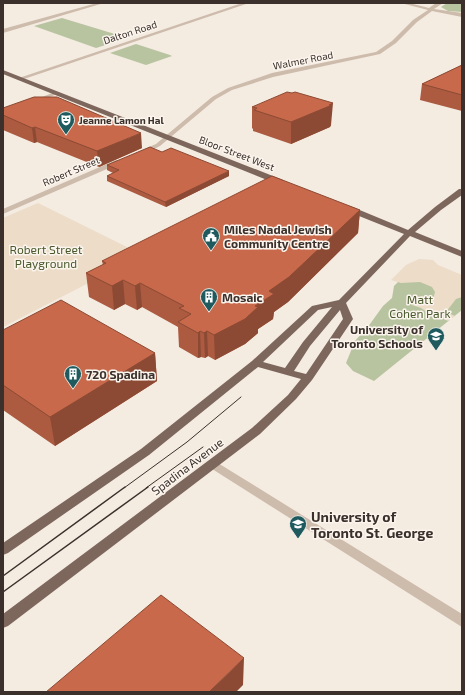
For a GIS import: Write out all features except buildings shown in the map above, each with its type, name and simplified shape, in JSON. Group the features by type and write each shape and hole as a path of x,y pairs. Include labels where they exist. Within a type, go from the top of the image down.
{"main road":[{"name":"Bloor Street West","path":"3,72 286,184"},
{"path":"288,372 300,352 341,302 408,232 437,207 462,191"},
{"path":"340,205 462,254"},
{"path":"3,550 145,452 256,363 316,308 341,302"},
{"name":"Spadina Avenue","path":"3,622 256,431 292,397 308,378 348,319 341,302"},
{"path":"256,363 308,378"}],"street":[{"path":"3,31 102,3"},
{"name":"Dalton Road","path":"19,79 247,3"},
{"path":"403,3 462,15"},
{"name":"Walmer Road","path":"167,138 214,98 246,83 287,71 359,58 378,53 394,42 414,20 429,12 429,9 441,3"},
{"path":"28,104 56,93"},
{"name":"Robert Street","path":"3,212 158,145 167,138"},
{"path":"213,464 462,621"}],"green space":[{"path":"447,3 462,3 462,12 448,11 441,7"},
{"path":"62,18 128,38 96,48 34,26"},
{"path":"136,44 172,56 146,65 110,53"},
{"name":"Matt Cohen Park","path":"422,275 462,278 462,310 374,381 353,371 346,363 355,341 383,306 392,298 394,286 398,282"}],"shaded area":[{"name":"Robert Street Playground","path":"38,203 143,255 3,327 3,218"},
{"path":"419,259 433,260 438,265 462,275 462,297 456,299 446,312 455,316 448,321 440,317 437,319 421,308 412,305 422,296 433,300 435,292 432,287 420,282 401,283 391,280 406,265"}],"tram line":[{"path":"124,488 187,442 241,397"},
{"path":"146,488 203,447"},
{"path":"3,576 125,487"},
{"path":"3,592 148,487"}],"place":[{"name":"Jeanne Lamon Hal","path":"66,135"},
{"name":"Miles Nadal Jewish Community Centre","path":"211,251"},
{"name":"Mosaic","path":"209,312"},
{"name":"University of Toronto Schools","path":"436,351"},
{"name":"720 Spadina","path":"73,389"},
{"name":"University of Toronto St. George","path":"298,539"}]}
